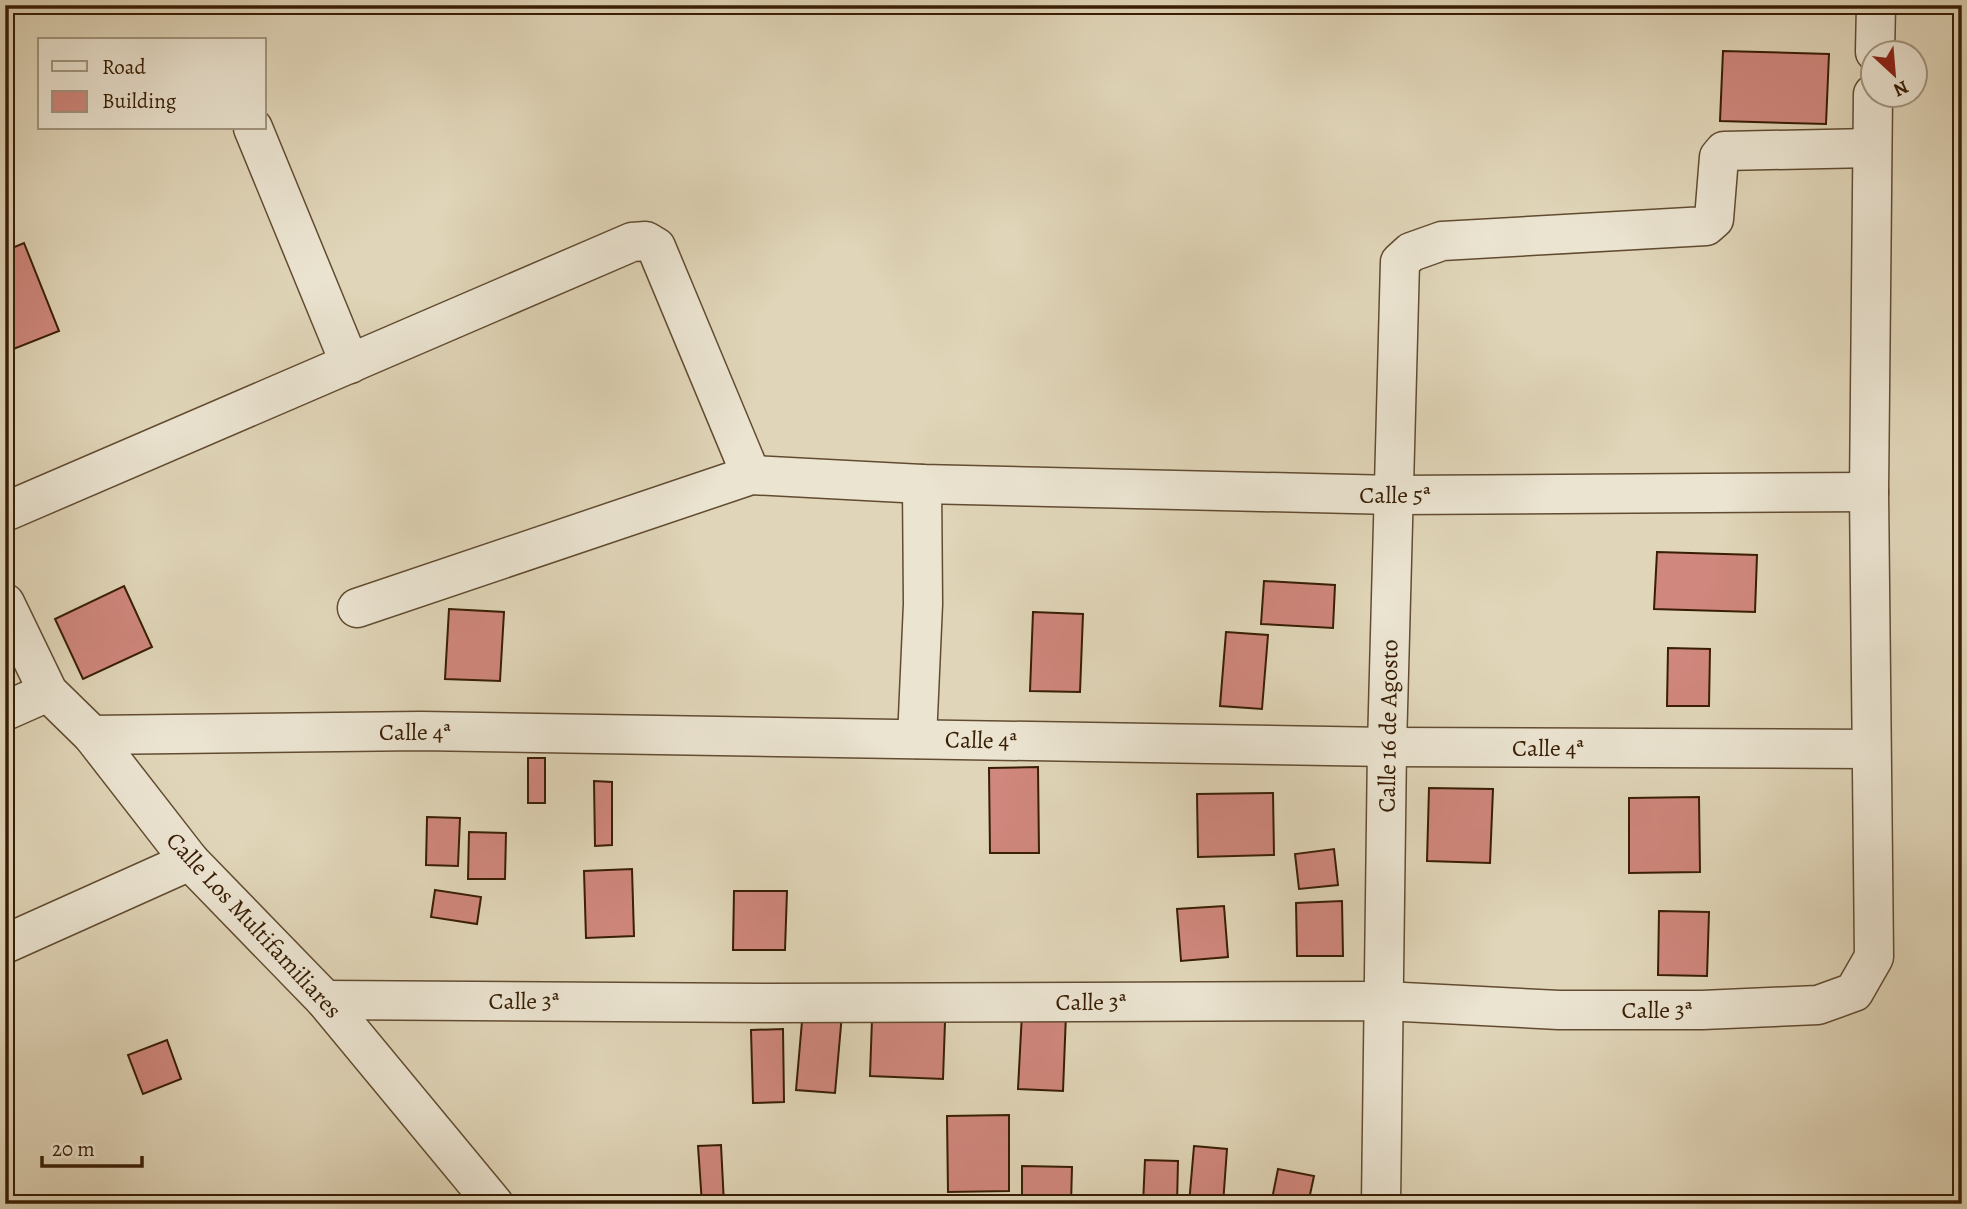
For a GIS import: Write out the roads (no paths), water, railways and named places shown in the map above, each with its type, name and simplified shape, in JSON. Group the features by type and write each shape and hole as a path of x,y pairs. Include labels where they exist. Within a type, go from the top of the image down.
{"street":[{"path":"1875,38 1876,5"},
{"path":"1871,749 1868,492 1872,108"},
{"path":"254,130 350,364"},
{"name":"Calle 16 de Agosto","path":"1381,1204 1387,747 1400,262 1410,252 1442,242 1706,226 1714,219 1719,157 1724,150 1871,148"},
{"path":"5,512 632,242 646,241 656,247 751,475 357,608"},
{"name":"Calle 5ª","path":"751,475 922,484 1394,495 1868,492"},
{"path":"917,739 923,604 922,484"},
{"name":"Calle Los Multifamiliares","path":"5,604 48,692 92,735 190,861 325,1000 494,1204"},
{"path":"5,711 48,692"},
{"name":"Calle 4ª","path":"92,735 421,731 1387,747 1871,749"},
{"name":"Calle 3ª","path":"325,1000 757,1003 1384,1001 1559,1010 1702,1010 1818,1005 1854,992 1874,957 1871,749"},
{"path":"5,944 190,861"}]}
